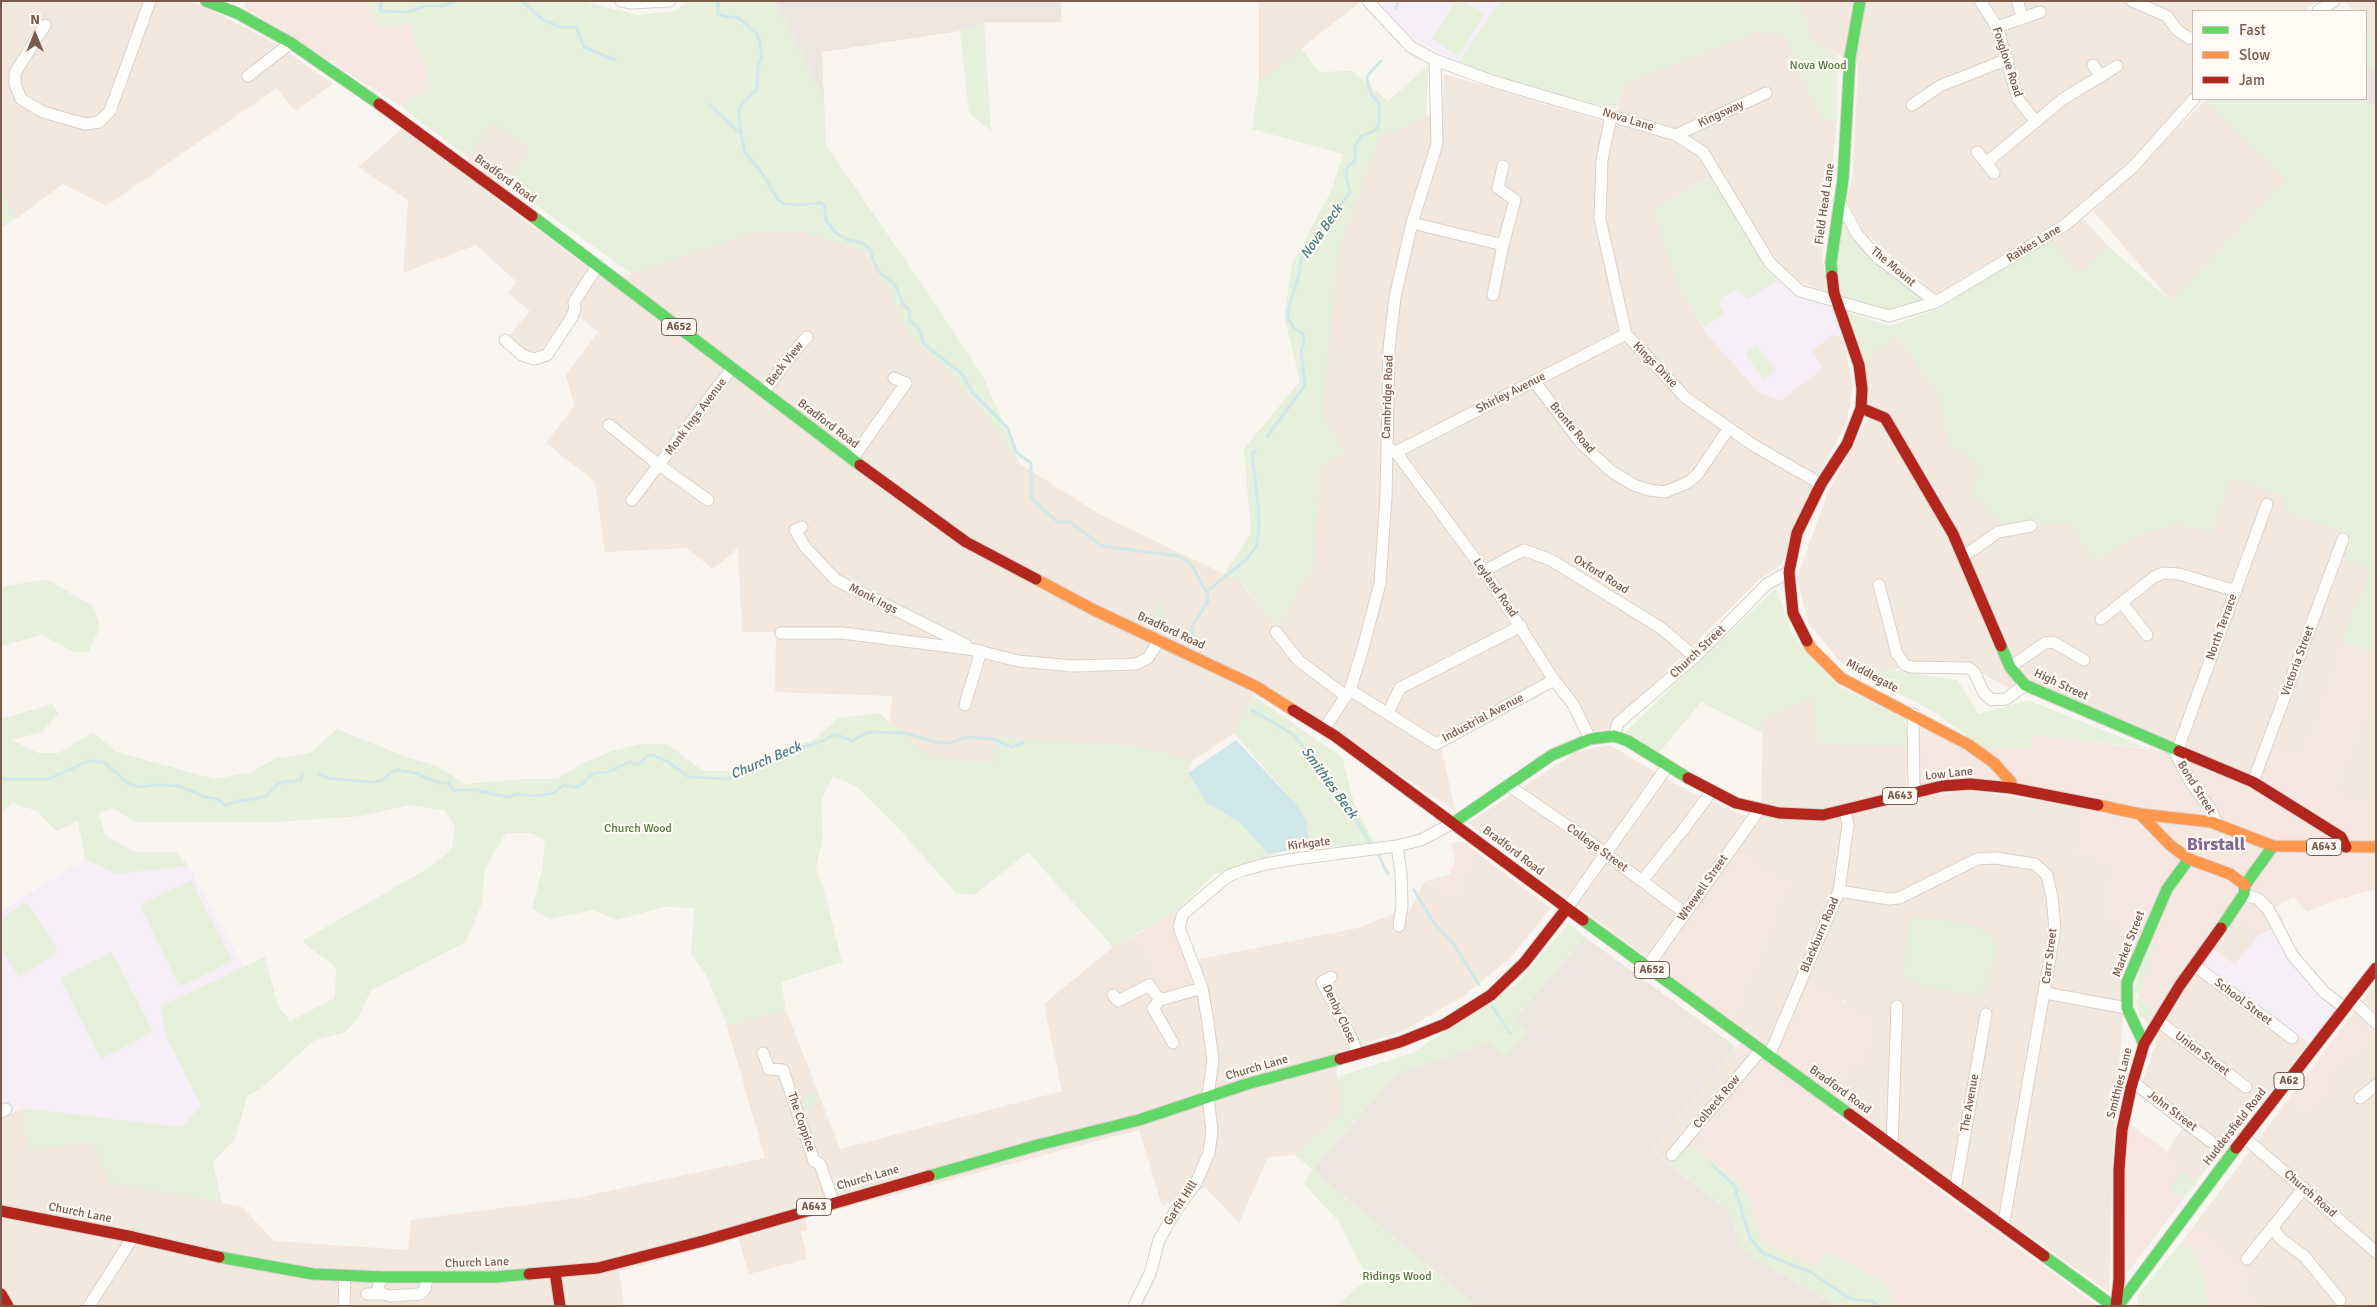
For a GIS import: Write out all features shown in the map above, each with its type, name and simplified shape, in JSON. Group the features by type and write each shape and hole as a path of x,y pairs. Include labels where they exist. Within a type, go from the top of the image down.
{"main road":[{"name":"Bradford Road","path":"206,1 237,13 291,43 409,125 598,265 852,459 966,542 1094,610 1255,686 1324,729 1955,1192 2116,1306"},
{"name":"Field Head Lane","path":"1860,1 1850,57 1846,140 1831,262 1837,302 1859,365 1861,408"},
{"name":"Middlegate","path":"1861,408 1846,444 1821,484 1797,533 1789,572 1793,613 1812,648 1841,678 1969,745 1994,762 2011,782 2011,788"},
{"name":"High Street","path":"1861,408 1885,418 1953,534 2010,667 2026,684 2056,700 2253,782 2341,837 2346,847"},
{"name":"Kirkgate","path":"1453,823 1552,755 1590,739 1614,736"},
{"name":"Low Lane","path":"1614,736 1628,741 1667,767 1711,792 1759,810 1803,815 1823,815 1942,786 1970,784 2011,788 2140,814 2217,824 2272,846"},
{"path":"2140,814 2164,839 2189,859 2230,874 2245,889"},
{"name":"Market Street","path":"2164,839 2171,860 2171,884"},
{"name":"A643","path":"2272,846 2376,847"},
{"name":"Smithies Lane","path":"2116,1306 2119,1280 2119,1170 2122,1130 2144,1044 2272,846"},
{"name":"Market Street","path":"2144,1044 2127,1008 2128,982 2171,884 2189,859"},
{"name":"Church Lane","path":"1,1211 133,1237 234,1261 345,1276 495,1277 598,1268 1038,1145 1139,1120 1208,1096 1400,1042 1445,1024 1491,994 1524,963 1567,908"},
{"name":"Huddersfield Road","path":"2116,1306 2244,1137 2376,968"},
{"path":"555,1272 560,1306"},
{"path":"1,1294 8,1306"}],"street":[{"path":"45,25 15,73 15,84 21,99 52,114 85,124 99,122 110,111 150,1"},
{"path":"237,13 240,1"},
{"path":"621,1 630,3 670,1"},
{"name":"Nova Lane","path":"1368,1 1411,46 1435,60 1492,81 1676,135 1703,152 1770,263 1800,291 1837,302"},
{"name":"Foxglove Road","path":"1980,1 1997,26 2018,99 2035,122"},
{"path":"2132,1 2167,16 2177,30 2192,38"},
{"path":"2018,3 2022,18"},
{"path":"1997,26 2040,12"},
{"path":"248,76 291,43"},
{"path":"1912,105 1940,86 2008,59"},
{"name":"Cambridge Road","path":"1324,729 1348,693 1364,648 1380,583 1391,449 1390,349 1395,297 1412,223 1437,144 1435,60"},
{"path":"2093,65 2101,77"},
{"path":"1986,163 2063,99 2117,66"},
{"name":"Kingsway","path":"1676,135 1766,93"},
{"name":"Raikes Lane","path":"1837,302 1889,316 1936,302 2065,225 2133,167 2193,100"},
{"name":"Kings Drive","path":"1611,116 1602,160 1600,219 1626,334 1686,398 1753,445 1821,484"},
{"path":"1977,152 1994,173"},
{"path":"1493,296 1502,245 1515,200 1498,188 1504,166"},
{"name":"The Mount","path":"1839,201 1857,234 1877,257 1936,302"},
{"path":"1412,223 1502,245"},
{"path":"505,340 522,355 534,359 547,355 572,317 575,308 574,302 598,265"},
{"name":"Shirley Avenue","path":"1391,449 1534,381 1626,334"},
{"name":"Beck View","path":"764,392 790,355 807,337"},
{"name":"Monk Ings Avenue","path":"632,500 732,368"},
{"path":"852,459 906,383 894,378"},
{"name":"Bronte Road","path":"1534,381 1582,444 1611,471 1634,485 1649,490 1665,492 1687,483 1697,475 1729,428"},
{"name":"Monk Ings Avenue","path":"609,425 659,465 708,500"},
{"name":"Leyland Road","path":"1391,449 1484,571 1522,626 1554,680 1572,704 1590,739"},
{"name":"North Terrace","path":"2177,751 2267,504"},
{"path":"1963,557 1998,532 2031,526"},
{"name":"Monk Ings","path":"795,531 805,547 836,580 978,650"},
{"name":"Victoria Street","path":"2253,782 2343,539"},
{"name":"Oxford Road","path":"1484,571 1524,550 1550,560 1661,628 1695,657"},
{"name":"Church Street","path":"1614,736 1618,723 1695,657 1767,584 1789,572"},
{"path":"2101,619 2154,577 2163,573 2179,574 2236,591"},
{"path":"1879,584 1897,654 1905,665 1910,667 1969,668 1974,672 1984,693 1992,700 2006,699 2026,684"},
{"path":"2122,603 2147,635"},
{"path":"1388,713 1400,688 1522,626"},
{"name":"Industrial Avenue","path":"1276,632 1300,661 1348,693 1388,713 1436,744 1554,680"},
{"name":"Monk Ings","path":"781,634 842,634 978,650 1018,661 1064,666 1136,664 1148,658 1159,640"},
{"path":"2010,667 2045,643 2053,642 2084,660"},
{"path":"965,705 978,650"},
{"path":"1913,714 1914,792"},
{"name":"Bond Street","path":"2177,751 2177,757 2181,765 2191,783 2210,808 2217,824"},
{"path":"1567,908 1667,767"},
{"name":"College Street","path":"1508,785 1605,853 1685,913"},
{"path":"1642,881 1711,792"},
{"name":"Whewell Street","path":"1647,967 1759,810"},
{"name":"Blackburn Road","path":"1765,1053 1839,891 1848,825 1845,810"},
{"name":"Kirkgate","path":"1208,1096 1213,1060 1202,988 1179,927 1183,914 1228,876 1265,864 1397,846 1420,840 1453,823"},
{"path":"1397,846 1401,873 1402,906 1399,926"},
{"name":"Carr Street","path":"1839,891 1889,899 1899,898 1977,860 1995,858 2035,864 2047,876 2052,897 2055,929 2003,1226"},
{"path":"2245,889 2268,909 2293,956 2324,992 2349,1004 2376,1024"},
{"name":"School Street","path":"2194,965 2292,1038"},
{"name":"Denby Close","path":"1331,977 1322,982 1352,1039 1357,1054"},
{"path":"1113,995 1118,1001 1149,985 1160,1000"},
{"path":"1173,1043 1153,1008 1160,1000 1202,988"},
{"path":"2045,993 2127,1008"},
{"path":"1892,1145 1897,1006"},
{"name":"The Avenue","path":"1955,1192 1986,1014"},
{"name":"Union Street","path":"2158,1021 2246,1087"},
{"name":"The Coppice","path":"763,1053 769,1069 783,1070 814,1161 820,1164 833,1202"},
{"name":"Colbeck Row","path":"1672,1155 1765,1053"},
{"name":"John Street","path":"2133,1082 2210,1141"},
{"path":"2360,1098 2376,1084"},
{"name":"Garfit Hill","path":"1134,1306 1150,1274 1158,1240 1176,1210 1196,1183 1209,1153 1212,1131 1208,1096"},
{"name":"Church Road","path":"2244,1137 2376,1252"},
{"path":"2247,1259 2304,1188"},
{"path":"2272,1227 2280,1239 2305,1257 2340,1300"},
{"path":"89,1306 133,1237"},
{"path":"344,1306 345,1276"},
{"path":"381,1277 378,1288 382,1294"},
{"path":"366,1294 420,1294 425,1289 427,1278"}],"shaded area":[{"path":"1,1 187,1 207,8 276,44 333,84 295,111 277,88 106,206 63,184 17,218 1,192"},
{"path":"247,1 368,1 377,27 409,23 432,87 399,105 244,7"},
{"path":"775,1 1061,1 1061,22 984,22 960,31 822,52 824,99"},
{"path":"1259,1 1359,1 1360,2 1259,82"},
{"path":"1387,1 1500,1 1458,63 1419,42 1380,10"},
{"path":"1800,1 2318,1 2305,10 2192,10 2192,93 2125,167 2074,208 2109,247 2078,273 2043,231 1936,294 1863,231 1847,201 1853,174 1858,64 1814,43"},
{"path":"2346,1 2376,1 2376,37 2367,34 2367,10 2351,10"},
{"path":"1757,32 1784,34 1821,119 1837,121 1822,257 1828,293 1800,281 1772,257 1722,171 1653,208 1677,283 1708,336 1811,351 1832,335 1842,336 1853,384 1847,423 1819,473 1781,565 1760,579 1609,728 1585,733 1554,675 1439,736 1455,811 1259,682 1234,733 1192,761 1138,746 996,737 993,761 976,762 929,756 890,723 892,696 775,692 776,632 742,632 738,548 713,569 686,548 605,552 595,482 546,443 574,406 566,375 598,332 570,309 543,351 527,352 509,336 530,311 507,293 517,282 476,245 403,273 408,200 358,167 404,127 462,168 493,121 530,149 496,199 607,282 754,232 805,232 866,253 887,288 909,336 947,369 987,417 1020,464 1101,515 1241,582 1277,627 1314,565 1320,467 1345,453 1322,416 1325,377 1339,251 1380,137 1442,110 1444,74 1615,125 1620,96 1624,86 1631,81"},
{"path":"2376,68 2376,106 2358,100 2367,100 2367,69"},
{"path":"2205,101 2286,179 2171,301 2093,211"},
{"path":"1713,177 1766,269 1796,296 1834,307 1842,336 1832,335 1811,351 1824,368 1780,401 1758,392 1708,336 1677,283 1653,208"},
{"path":"1896,335 1938,394 1949,444 1981,468 2006,529 2068,522 2094,561 2137,536 2178,524 2211,533 2231,478 2282,496 2286,513 2350,534 2372,569 2341,641 2302,752 2260,778 2031,681 2010,688 1963,663 1908,661 1894,670 1840,662 1808,622 1797,578 1828,492 1868,419 1865,361"},
{"path":"2341,641 2376,653 2376,696 2337,791 2366,803 2373,793 2376,793 2376,889 2329,902 2307,912 2294,897 2276,907 2285,924 2258,936 2235,917 2148,1027 2139,1003 2137,988 2139,935 2103,919 2108,868 2071,855 2079,795 1916,787 1921,727 2031,748 2032,735 2166,751 2255,791 2275,739 2302,752"},
{"path":"2376,696 2376,793 2373,793 2366,803 2337,791"},
{"path":"1813,697 1816,744 1908,746 1905,800 1968,790 2078,807 2108,868 2103,919 2139,935 2123,1016 2113,1147 2109,1292 1838,1101 1851,1071 1882,1020 1840,1005 1846,1001 1810,982 1777,1051 1737,1019 1792,882 1655,964 1468,823 1576,752 1609,745 1692,793 1742,815 1761,818 1763,719"},
{"path":"1462,841 1480,855 1468,873 1458,905 1425,881 1450,874 1455,860 1451,844"},
{"path":"1740,847 1792,882 1737,1019 1777,1051 1810,982 1844,997 1841,1005 1882,1020 1865,1070 1851,1072 1833,1113 2098,1306 1899,1306 1880,1280 1828,1251 1814,1266 1758,1239 1751,1199 1737,1180 1691,1145 1752,1069 1731,1053 1748,1034 1655,964"},
{"path":"1480,855 1551,908 1510,958 1461,998 1403,1031 1334,1054 1343,1112 1295,1155 1268,1157 1239,1223 1205,1187 1162,1206 1139,1130 806,1218 807,1230 801,1232 807,1259 749,1274 738,1238 619,1272 624,1306 1,1306 1,1119 22,1108 29,1150 92,1142 194,1198 242,1207 274,1241 408,1250 411,1220 576,1198 765,1158 727,1026 786,1010 840,1149 1062,1091 1044,1004 1113,947 1134,936 1161,993 1198,985 1200,959 1358,928 1393,914 1409,911 1425,881 1458,905 1468,873"},
{"path":"85,859 117,874 189,866 244,968 161,1007 185,1073 201,1106 181,1127 22,1108 1,1115 1,911"},
{"path":"1176,911 1175,925 1193,986 1160,993 1134,936"},
{"path":"2235,917 2258,936 2235,965 2212,949"},
{"path":"2274,929 2291,960 2320,996 2337,1007 2309,1043 2200,963 2212,949 2235,965 2258,936"},
{"path":"1585,937 1735,1046 1650,1150 1729,1211 1743,1251 1836,1306 1477,1306 1313,1170 1395,1075 1488,1043 1508,1056 1514,1020"},
{"path":"2200,963 2309,1043 2201,1176 2167,1152 2189,1118 2142,1083 2160,1030"},
{"path":"2376,983 2376,1013 2364,1000"},
{"path":"2355,1010 2376,1031 2376,1035 2331,1077 2337,1088 2306,1119 2286,1102"},
{"path":"2376,1035 2376,1306 2264,1306 2247,1293 2254,1275 2196,1223 2286,1102 2306,1119 2313,1111 2331,1077"},
{"path":"1731,1053 1752,1068 1691,1145 1669,1164 1650,1150"},
{"path":"2130,1124 2201,1176 2127,1274 2125,1150"},
{"path":"2196,1223 2255,1275 2247,1293 2264,1306 2208,1306 2204,1274 2197,1257 2182,1241"}],"green space":[{"path":"368,1 582,1 637,15 674,11 690,1 775,1 824,99 826,145 985,380 1020,464 987,417 947,370 909,336 887,288 866,253 805,232 754,232 632,274 506,184 530,149 493,122 469,158 399,105 432,87 409,23 377,27"},
{"path":"1456,1 1464,1 1485,14 1458,56 1432,39"},
{"name":"Nova Wood","path":"1500,1 1800,1 1814,43 1837,54 1837,121 1821,119 1784,34 1757,32 1631,81 1623,86 1616,109 1508,81 1458,63"},
{"path":"984,22 991,131 969,113 960,31"},
{"path":"2367,34 2376,37 2376,68 2367,69"},
{"path":"1301,48 1319,72 1353,71 1388,101 1428,66 1426,117 1380,137 1339,251 1322,416 1345,453 1320,467 1314,565 1277,627 1242,582 1224,574 1251,533 1244,449 1300,381 1284,316 1292,265 1331,191 1343,154 1252,129 1259,82"},
{"path":"2358,100 2376,106 2376,653 2341,641 2372,569 2345,561 2350,534 2286,513 2282,496 2231,478 2211,533 2178,524 2137,536 2094,561 2068,522 2006,529 1971,492 1980,468 1949,444 1938,394 1897,336 1865,361 1846,312 1891,326 1940,308 2050,239 2078,273 2109,247 2171,301 2286,179 2205,101"},
{"path":"1713,177 1766,269 1778,280 1747,299 1741,290 1733,290 1721,298 1719,305 1725,314 1704,327 1677,283 1653,208"},
{"path":"1,192 17,218 1,227"},
{"path":"1841,211 1857,243 1924,300 1890,310 1838,298 1835,261"},
{"path":"1757,345 1776,371 1764,380 1745,354"},
{"path":"46,579 93,606 100,627 89,651 76,653 42,635 1,646 1,587"},
{"path":"1776,588 1793,636 1838,686 1905,719 1908,746 1816,744 1813,697 1763,719 1763,733 1701,702 1658,754 1625,732"},
{"path":"1160,595 1172,635 1148,623"},
{"path":"1840,662 1957,680 1979,714 2028,700 2147,748 2033,735 2031,749 1984,748 1934,712"},
{"path":"1252,695 1342,757 1355,806 1375,844 1304,848 1308,839 1297,805 1234,733"},
{"name":"Church Wood","path":"52,704 59,714 41,732 12,740 38,753 59,753 93,732 116,752 215,779 252,772 276,758 310,753 337,729 412,759 435,765 465,784 524,779 557,779 579,765 612,751 640,744 667,744 703,771 732,771 815,739 839,718 879,713 930,756 976,762 993,761 996,737 1138,746 1192,761 1188,773 1206,802 1241,824 1268,854 1282,852 1215,874 1176,911 1113,947 1028,852 974,895 956,893 900,830 856,786 833,776 821,801 823,837 816,868 826,897 842,962 781,982 786,1010 727,1026 706,974 691,954 694,908 664,907 617,920 592,910 549,919 532,908 542,870 545,842 532,833 506,833 485,868 482,903 466,942 371,990 357,1020 345,1032 315,1040 260,1089 247,1096 235,1139 213,1162 222,1203 109,1183 92,1142 29,1150 22,1108 181,1127 201,1106 165,1034 161,1006 265,957 278,1006 290,1021 335,998 336,968 302,941 432,866 452,849 455,826 444,810 409,805 362,816 276,822 135,822 113,808 99,814 105,835 135,852 175,852 189,866 117,874 85,859 78,821 56,831 37,811 12,803 1,813 1,719"},
{"path":"191,880 232,961 180,987 140,905"},
{"path":"27,902 58,951 19,977 1,949 1,919"},
{"path":"1914,916 1966,923 1989,931 1997,948 1989,986 1979,996 1970,996 1915,984 1903,976 1909,921"},
{"path":"1569,923 1585,937 1514,1020 1527,1032 1507,1057 1488,1043 1395,1075 1313,1170 1295,1155 1342,1113 1337,1077 1412,1053 1515,985"},
{"path":"2151,942 2156,944 2146,969 2141,992 2134,993 2138,973"},
{"path":"112,952 153,1032 101,1059 60,978"},
{"path":"2135,998 2155,1006 2147,1020 2140,1017"},
{"path":"816,1093 818,1100 807,1111 802,1102 806,1095"},
{"path":"1691,1145 1737,1180 1751,1200 1759,1239 1814,1266 1827,1251 1880,1280 1899,1306 1836,1306 1743,1251 1729,1211 1669,1164"},
{"name":"Ridings Wood","path":"1313,1170 1477,1306 1337,1306 1369,1277 1358,1261 1340,1223 1304,1184"},
{"path":"2184,1171 2198,1182 2183,1200 2170,1189"},
{"path":"2182,1241 2197,1257 2204,1274 2208,1306 2139,1306 2137,1296"}],"water":[{"path":"1236,740 1297,805 1307,823 1308,839 1304,848 1268,854 1241,824 1206,802 1188,773"}],"waterway":[{"path":"381,1 381,11 407,12 425,6 443,6 455,1"},
{"path":"522,1 542,19 559,27 576,27 584,47 615,60"},
{"path":"718,1 718,13 723,16 739,18 756,33 760,42 762,56 758,67 757,89 741,105 739,111 741,134 745,152 762,173 778,200 785,204 796,205 821,203 825,206 826,220 836,233 848,240 862,243 870,249 879,272 895,285 903,304 909,310 910,321 918,327 924,344 962,374 973,393 1008,428 1016,452 1031,463 1031,496 1036,503 1058,522 1070,522 1102,546 1178,556 1191,564 1208,595 1208,601 1193,625 1192,639"},
{"name":"Nova Beck","path":"1396,8 1398,1"},
{"name":"Nova Beck","path":"1267,437 1305,385 1301,350 1304,344 1303,333 1294,329 1288,318 1289,307 1300,271 1301,260 1325,223 1350,193 1346,176 1347,167 1354,162 1356,156 1355,147 1361,136 1374,131 1379,125 1379,103 1371,94 1367,79 1368,75 1381,61"},
{"path":"709,104 740,133"},
{"name":"Nova Beck","path":"1206,592 1247,559 1257,545 1259,525 1258,503 1252,455 1255,451"},
{"name":"Smithies Beck","path":"1252,710 1294,735 1347,806 1373,847"},
{"name":"Church Beck","path":"319,774 327,778 372,782 381,781 391,772 398,770 416,773 439,783 448,782 453,790 475,790 508,797 517,794 534,796 554,793 563,785 575,787 581,785 594,773 608,772 629,762 638,765 647,756 653,755 668,762 689,777 727,779 739,776 780,757 781,754 823,741 835,734 852,741 868,732 906,733 935,742 950,743 966,737 993,739 1011,747 1023,743"},
{"name":"Church Beck","path":"1,779 49,779 88,761 104,762 129,784 139,787 155,785 179,786 205,797 217,799 226,806 231,803 266,796 279,783 301,780 302,774"},
{"name":"Smithies Beck","path":"1377,852 1388,874"},
{"name":"Smithies Beck","path":"1414,890 1434,923 1453,943 1479,985"},
{"name":"Smithies Beck","path":"1492,1006 1510,1033"},
{"name":"Smithies Beck","path":"1712,1165 1734,1185 1750,1238 1763,1253 1812,1273 1851,1299 1872,1301 1879,1306"}],"traffic: fast":[{"path":"206,1 237,13 291,43 379,104"},
{"path":"1832,276 1831,262 1843,179 1850,57 1860,1"},
{"path":"532,216 860,465"},
{"path":"2001,646 2010,667 2025,685 2179,751"},
{"path":"1453,823 1552,755 1590,739 1614,736 1628,741 1688,778"},
{"path":"2221,928 2244,894 2245,885 2273,846"},
{"path":"2144,1044 2127,1008 2127,982 2167,889 2189,859"},
{"path":"1583,920 1849,1114"},
{"path":"929,1176 1038,1145 1139,1120 1247,1084 1340,1059"},
{"path":"2118,1306 2236,1148"},
{"path":"2044,1256 2113,1306"},
{"path":"219,1257 313,1274 381,1277 495,1277 529,1274"}],"traffic: slow":[{"path":"1036,579 1094,610 1255,686 1293,710"},
{"path":"1807,641 1811,648 1841,678 1969,745 1994,763 2011,782 2011,788"},
{"path":"2098,805 2140,814 2211,822 2273,846 2376,847"},
{"path":"2140,814 2170,845 2189,859 2230,874 2245,885"}],"traffic: jam":[{"path":"379,104 532,216"},
{"path":"1807,641 1793,613 1789,572 1797,533 1821,484 1847,444 1861,408 1862,389 1859,365 1834,293 1832,276"},
{"path":"1861,408 1885,418 1953,534 2001,646"},
{"path":"860,465 966,542 1036,579"},
{"path":"1293,710 1335,736 1583,920"},
{"path":"2179,751 2253,782 2341,837 2346,847"},
{"path":"1688,778 1736,803 1779,813 1823,815 1942,786 1970,784 2011,788 2098,805"},
{"path":"1340,1059 1400,1042 1445,1024 1491,995 1524,963 1567,908"},
{"path":"2116,1306 2119,1280 2119,1170 2122,1130 2131,1088 2144,1044 2180,985 2221,928"},
{"path":"2236,1148 2376,968"},
{"path":"1849,1114 2044,1256"},
{"path":"529,1274 598,1268 703,1241 929,1176"},
{"path":"1,1211 133,1237 219,1257"},
{"path":"555,1272 560,1306"},
{"path":"1,1294 8,1306"}],"district":[{"name":"Birstall","path":"2216,845"}]}
